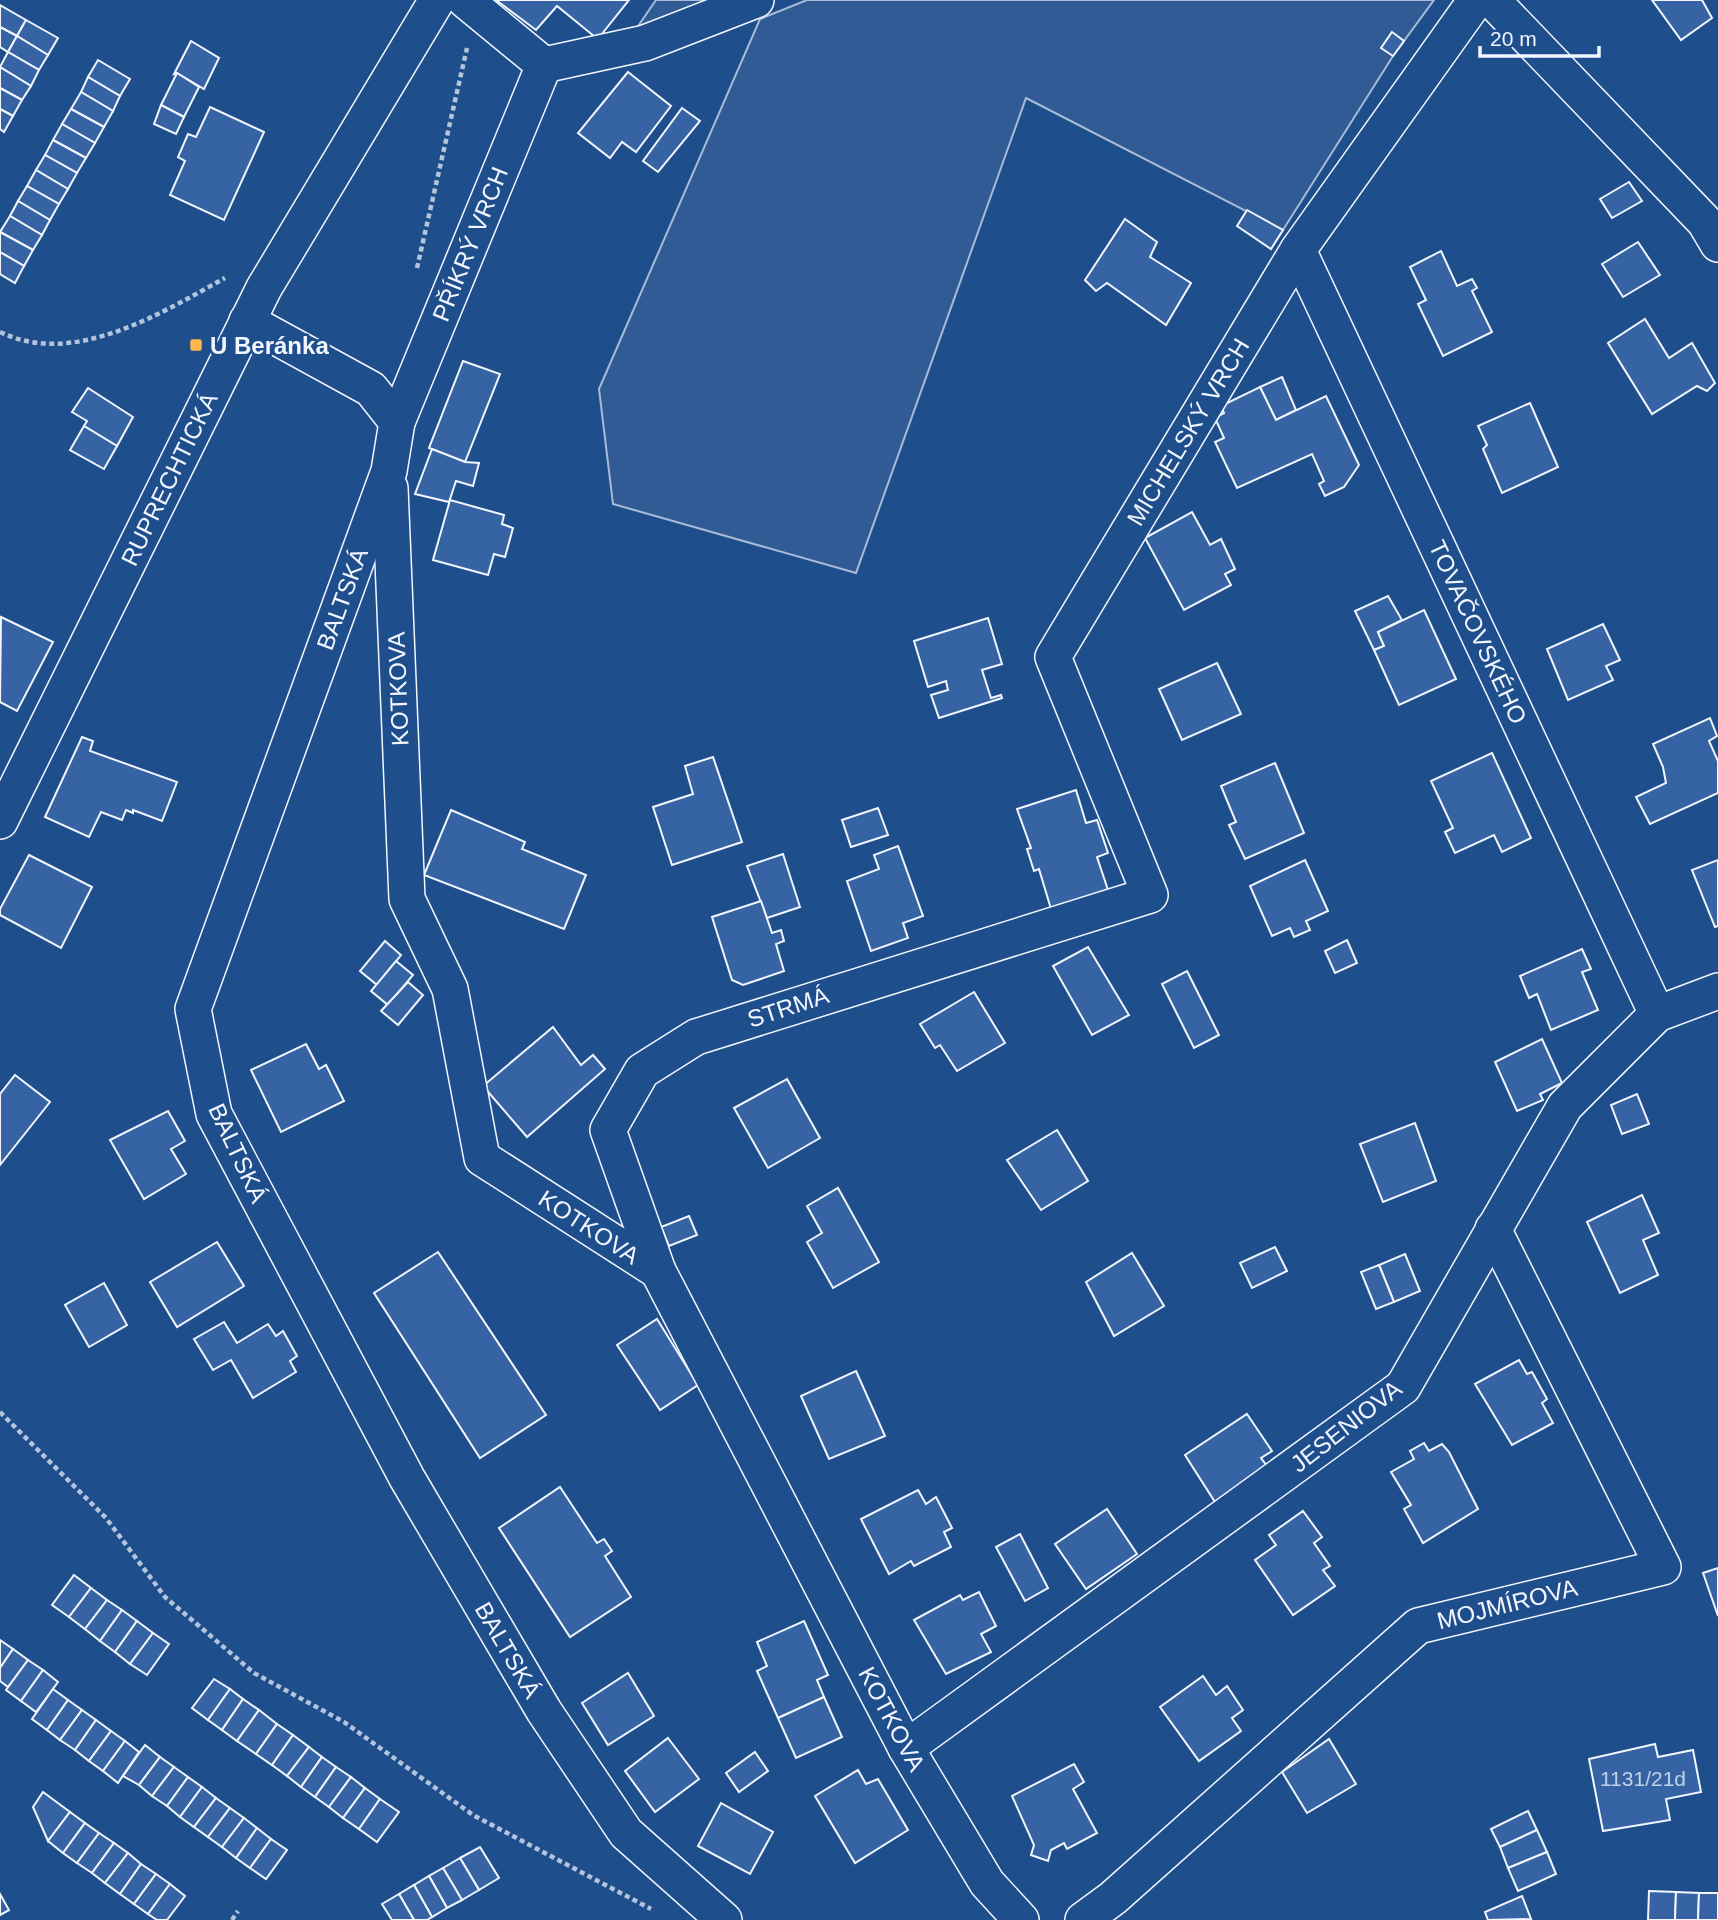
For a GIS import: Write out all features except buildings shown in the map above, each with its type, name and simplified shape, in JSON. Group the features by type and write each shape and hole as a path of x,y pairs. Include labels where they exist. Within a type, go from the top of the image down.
{"street":[{"name":"RUPRECHTICKÁ","path":"0,821 247,321 437,0"},
{"path":"470,4 544,65 645,43 756,0"},
{"name":"MICHELSKÝ VRCH","path":"1150,895 1053,657 1298,250 1476,0"},
{"path":"1492,0 1705,222 1718,244"},
{"name":"PŘÍKRÝ VRCH","path":"397,422 544,65"},
{"name":"TOVAČOVSKÉHO","path":"1298,250 1657,1014"},
{"path":"247,321 371,389 397,422"},
{"name":"BALTSKÁ","path":"397,422 389,471 193,1009 214,1114 407,1478 544,1711 626,1833 724,1920"},
{"name":"KOTKOVA","path":"389,471 407,899 450,989 482,1158 658,1271 906,1748 987,1883 1021,1920"},
{"name":"STRMÁ","path":"658,1271 608,1130 642,1071 695,1037 1150,895"},
{"name":"JESENIOVA","path":"906,1748 1403,1387 1565,1106 1657,1014 1718,991"},
{"name":"MOJMÍROVA","path":"1083,1920 1113,1898 1418,1626 1663,1567 1493,1229"}],"path":[{"path":"414,278 470,4"},
{"path":"0,332 43,346 110,335 231,275"},
{"path":"0,1412 106,1518 165,1597 254,1672 344,1722 473,1815 659,1912"},
{"path":"232,1920 238,1911"}],"shaded area":[{"path":"656,0 729,0 632,35"},
{"path":"807,0 1434,0 1393,56 1283,230 1026,98 856,573 613,504 599,389 760,19"}],"place":[{"name":"U Beránka","path":"196,345"}]}
